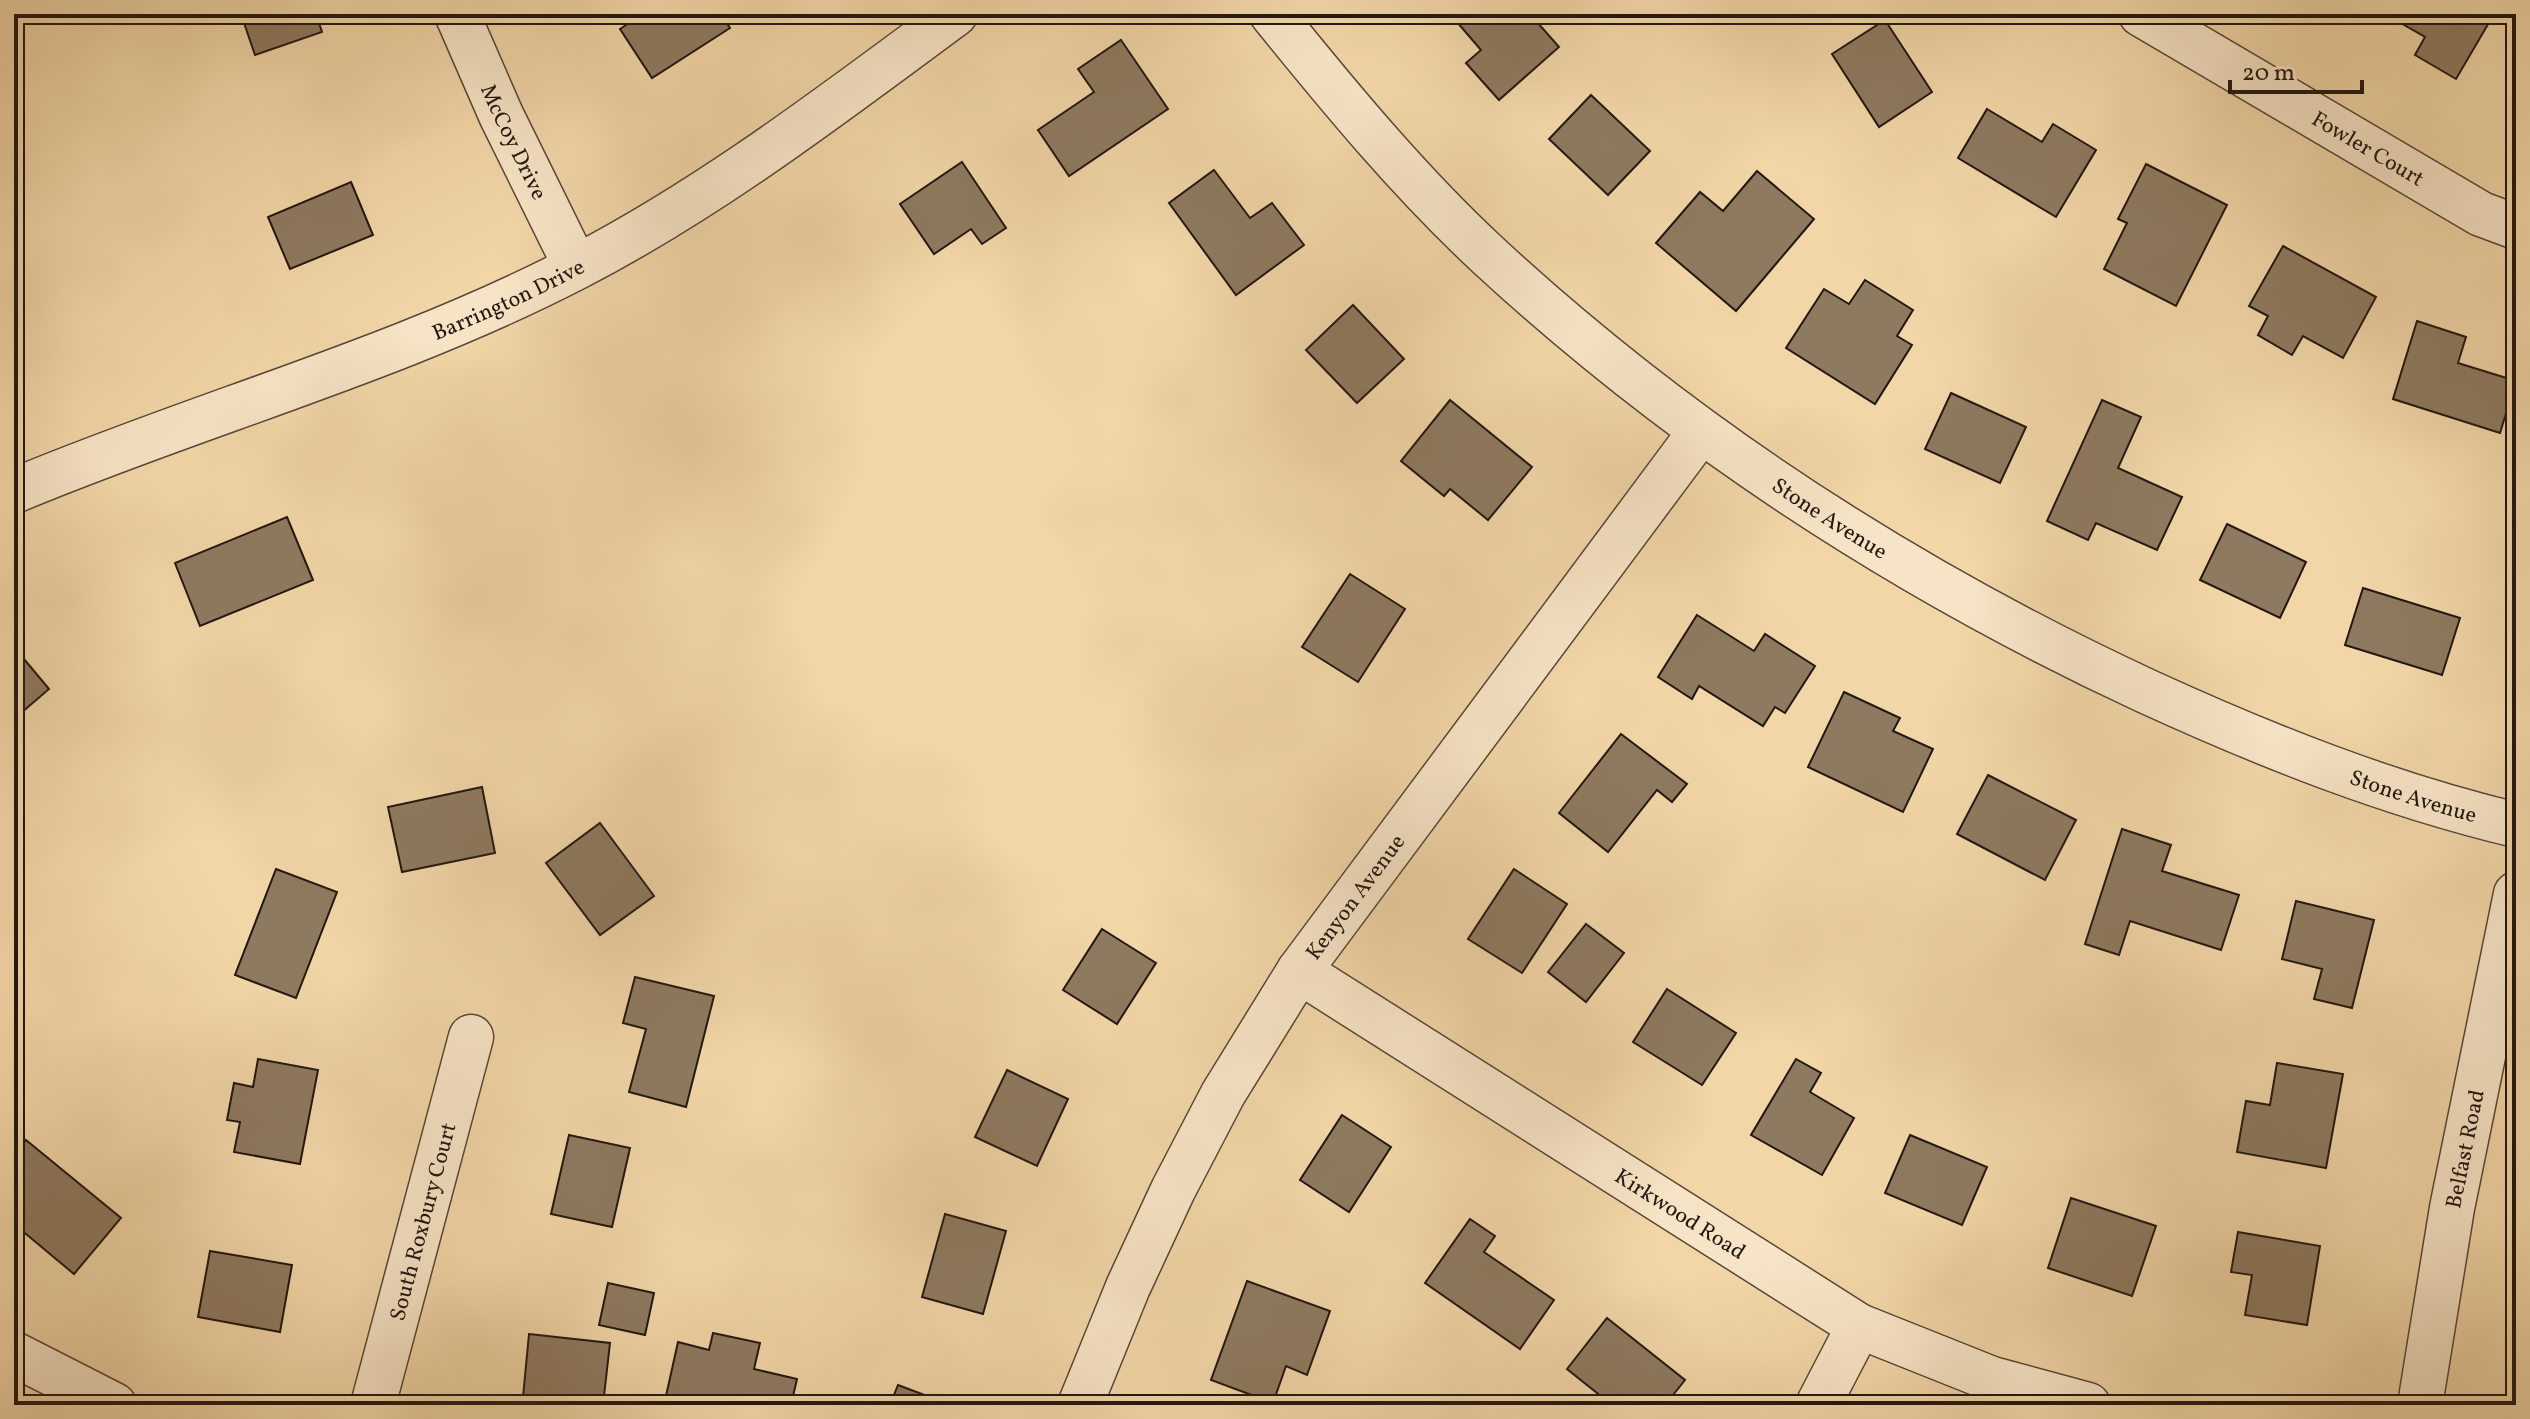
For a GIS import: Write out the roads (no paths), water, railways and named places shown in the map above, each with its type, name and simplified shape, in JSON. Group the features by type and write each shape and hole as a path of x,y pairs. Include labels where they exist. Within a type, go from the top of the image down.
{"street":[{"name":"McCoy Drive","path":"457,14 501,115 576,267"},
{"name":"Barrington Drive","path":"14,491 445,328 576,267 660,221 742,168 955,14"},
{"name":"Stone Avenue","path":"1272,14 1395,159 1488,255 1591,346 1701,431 1862,539 2033,638 2292,755 2444,808 2516,825"},
{"name":"Fowler Court","path":"2141,14 2481,214 2516,227"},
{"name":"Kenyon Avenue","path":"1080,1405 1128,1287 1173,1190 1223,1094 1299,971 1701,431"},
{"name":"Belfast Road","path":"2420,1405 2452,1208 2516,894"},
{"name":"Kirkwood Road","path":"1299,971 1859,1326 1980,1374 2088,1405"},
{"name":"South Roxbury Court","path":"373,1405 471,1037"},
{"path":"1818,1405 1859,1326"},
{"path":"14,1354 114,1405"}]}
